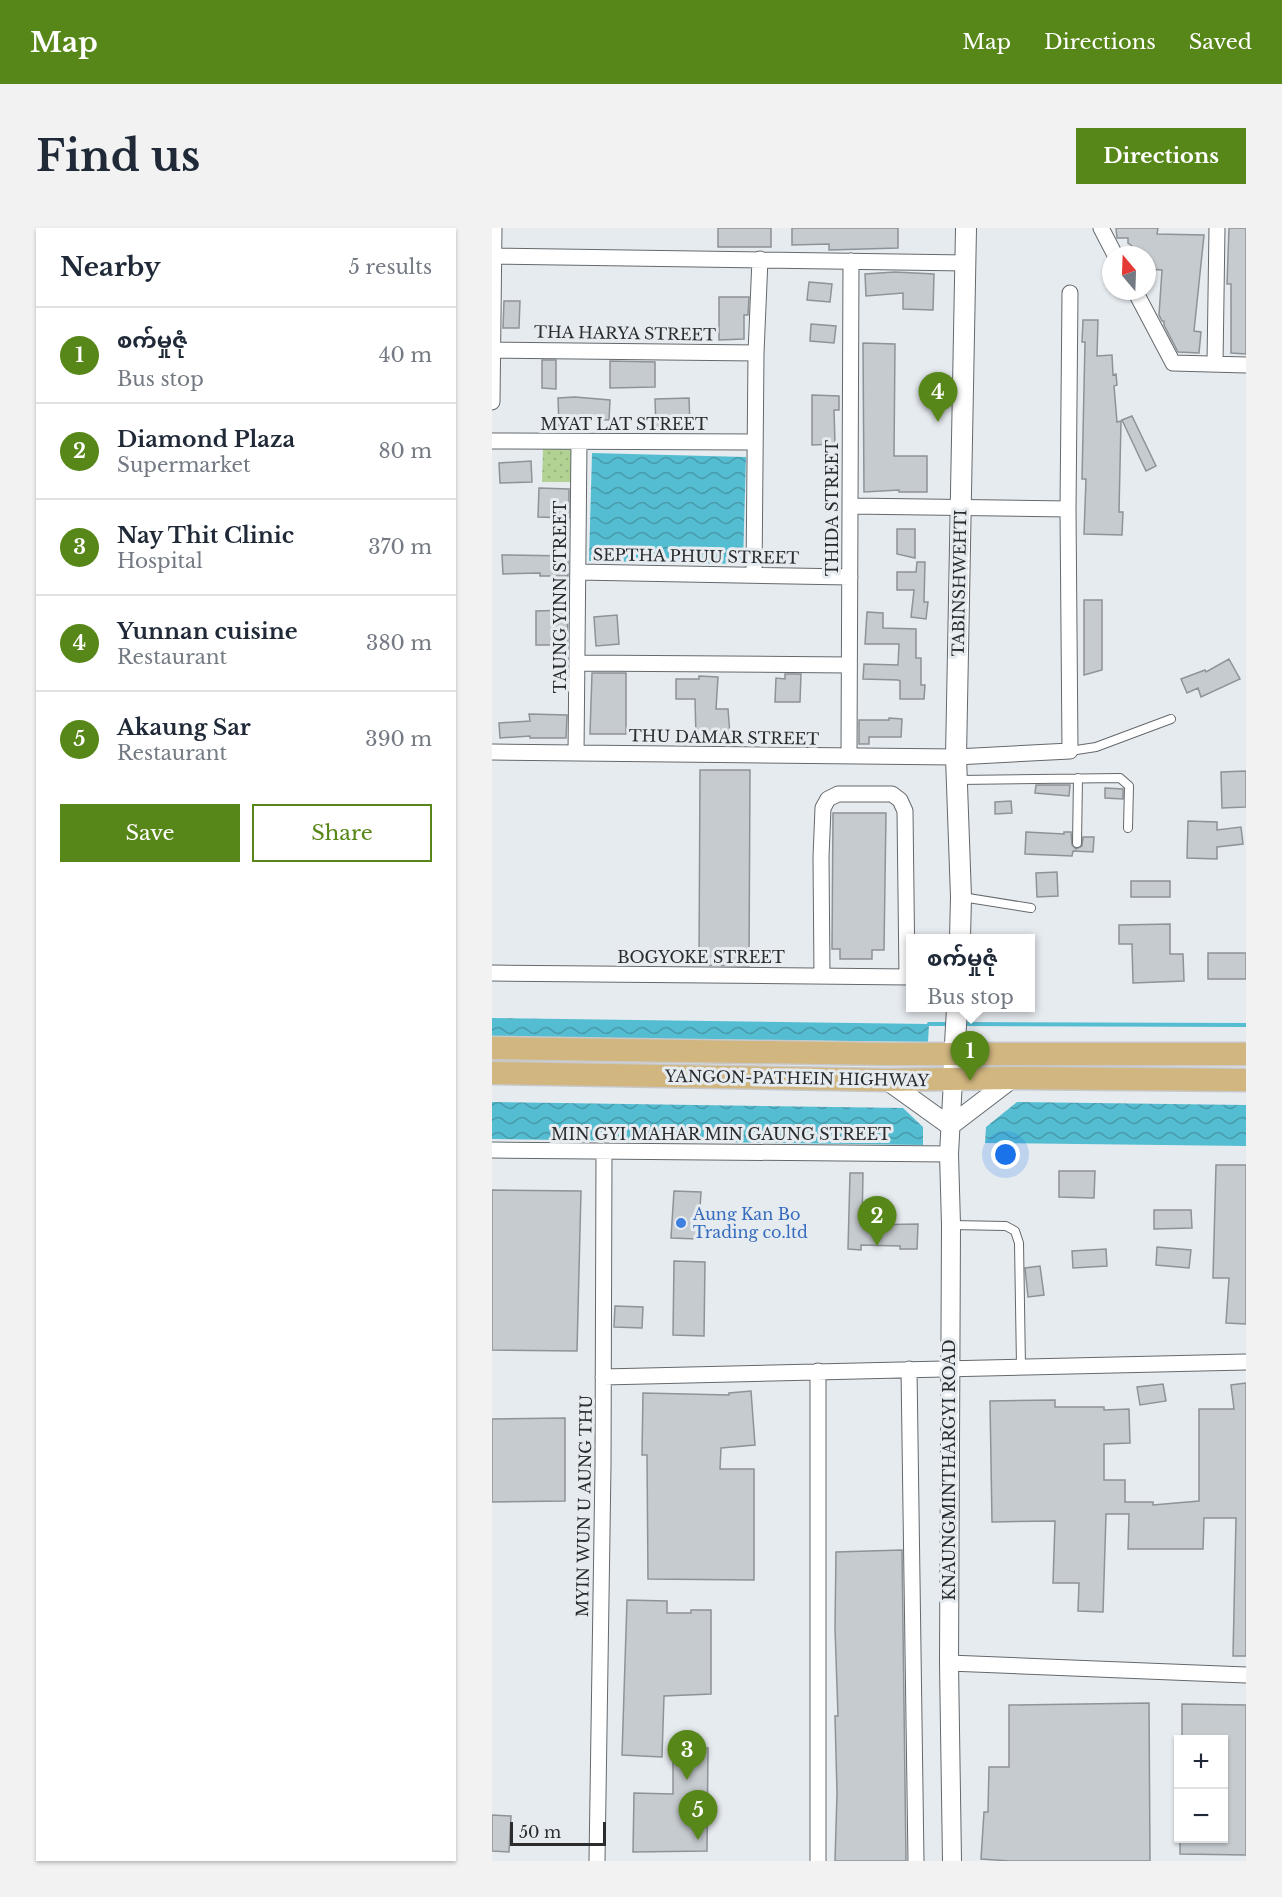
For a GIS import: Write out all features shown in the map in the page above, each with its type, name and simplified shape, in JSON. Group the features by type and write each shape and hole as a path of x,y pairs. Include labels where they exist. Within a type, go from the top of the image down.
{"main road":[{"name":"TABINSHWEHTI","path":"960,934 956,757 966,228"},
{"path":"952,1080 956,1019"},
{"name":"YANGON-PATHEIN HIGHWAY","path":"492,1048 954,1054 1246,1054"},
{"name":"YANGON-PATHEIN HIGHWAY","path":"492,1072 886,1080 1013,1078 1246,1080"}],"street":[{"path":"492,402 494,228"},
{"path":"1101,228 1110,246"},
{"path":"1215,364 1217,228"},
{"path":"493,256 966,262"},
{"path":"754,575 759,260"},
{"name":"THIDA STREET","path":"849,756 851,261"},
{"path":"1070,293 1068,509 1070,751"},
{"path":"1140,300 1173,363 1246,365"},
{"name":"THA HARYA STREET","path":"494,350 756,353"},
{"name":"MYAT LAT STREET","path":"492,441 755,442"},
{"name":"TAUNG YINN STREET","path":"576,753 579,442"},
{"path":"850,506 1068,509"},
{"name":"SEPTHA PHUU STREET","path":"578,572 850,576"},
{"path":"578,663 849,665"},
{"name":"THU DAMAR STREET","path":"492,752 956,757 1070,751"},
{"path":"822,976 823,808 828,799 838,794 892,794 900,800 905,811 907,934"},
{"name":"BOGYOKE STREET","path":"492,973 906,977"},
{"path":"886,1080 950,1126 1013,1078"},
{"name":"KNAUNGMINTHARGYI ROAD","path":"952,1080 949,1154 951,1225 949,1663 952,1861"},
{"name":"MIN GYI MAHAR MIN GAUNG STREET","path":"492,1150 949,1154"},
{"name":"MYIN WUN U AUNG THU","path":"597,1861 604,1151"},
{"path":"603,1377 1246,1362"},
{"path":"909,1369 916,1861"},
{"path":"818,1371 818,1861"},
{"path":"949,1663 1246,1675"}],"lane":[{"path":"1070,751 1096,747 1171,719"},
{"path":"1077,843 1078,778"},
{"path":"958,780 1120,778 1130,786 1128,828"},
{"path":"961,897 1031,908"},
{"path":"951,1225 1006,1226 1015,1231 1019,1243 1021,1366"}],"green space":[{"path":"543,449 572,449 572,482 542,482"}],"water":[{"path":"592,453 746,457 743,564 589,561"},
{"path":"492,1018 929,1024 928,1042 492,1037"},
{"path":"492,1102 903,1108 923,1127 923,1145 492,1139"},
{"path":"1017,1102 1246,1105 1246,1146 985,1143 986,1127"}],"building":[{"path":"718,228 771,228 771,247 718,247"},
{"path":"792,228 898,228 898,248 829,250 829,244 792,245"},
{"path":"1116,228 1158,228 1157,234 1204,235 1194,331 1201,332 1199,353 1178,352 1159,315 1162,270 1156,270 1156,246 1132,246 1128,243 1128,238 1117,238"},
{"path":"1229,228 1246,228 1246,354 1231,353 1231,284 1227,284"},
{"path":"895,272 934,274 933,310 903,309 903,293 866,296 865,274"},
{"path":"809,282 832,284 830,302 807,300"},
{"path":"719,297 749,297 748,315 744,315 744,339 719,340"},
{"path":"504,301 520,301 519,328 503,328"},
{"path":"1083,320 1098,320 1097,356 1112,355 1113,375 1116,374 1117,385 1114,386 1117,422 1121,421 1119,512 1123,512 1122,535 1084,534 1086,479 1082,479 1085,342 1082,342"},
{"path":"811,324 836,326 834,343 810,341"},
{"path":"863,343 895,344 894,456 927,456 927,492 899,492 899,490 864,492"},
{"path":"542,360 556,360 556,389 542,388"},
{"path":"610,361 655,362 655,387 610,388"},
{"path":"812,395 839,396 839,410 834,410 835,444 812,445"},
{"path":"558,398 610,400 609,420 575,419 576,426 559,426"},
{"path":"689,398 690,427 656,428 655,399"},
{"path":"1132,416 1156,466 1146,471 1122,420"},
{"path":"531,461 532,482 500,483 499,463"},
{"path":"539,488 569,489 569,518 538,517"},
{"path":"897,529 915,529 915,558 897,554"},
{"path":"502,555 568,556 568,576 540,576 540,573 503,574"},
{"path":"917,562 925,562 924,602 928,602 926,619 911,617 914,590 897,590 897,572 916,572"},
{"path":"1084,600 1102,600 1102,670 1084,675"},
{"path":"568,610 567,645 536,645 536,611"},
{"path":"867,612 883,613 883,628 916,629 916,658 921,658 921,685 925,685 924,699 900,699 900,681 898,680 863,679 864,664 898,665 899,644 865,644"},
{"path":"617,615 619,644 596,646 594,617"},
{"path":"1229,659 1240,679 1201,697 1198,688 1187,693 1181,679 1205,670 1206,672"},
{"path":"592,673 626,673 626,734 590,734"},
{"path":"785,674 801,674 800,702 775,702 776,678 785,679"},
{"path":"699,676 718,677 716,709 728,709 730,735 696,737 695,699 676,699 676,679 699,679"},
{"path":"529,714 567,715 566,738 530,738 530,736 500,738 499,723 530,721"},
{"path":"889,718 902,719 901,737 869,737 869,744 859,744 859,720 889,720"},
{"path":"700,770 750,770 749,966 699,965"},
{"path":"1246,771 1246,807 1222,808 1221,772"},
{"path":"1036,785 1070,785 1069,796 1035,793"},
{"path":"1105,788 1123,789 1123,799 1105,798"},
{"path":"1011,801 1012,813 995,814 995,802"},
{"path":"833,813 886,813 884,950 872,950 872,959 840,959 840,949 832,949"},
{"path":"1188,821 1217,822 1217,830 1241,827 1243,844 1217,847 1217,859 1187,858"},
{"path":"1026,832 1064,834 1064,832 1071,832 1072,845 1076,849 1082,846 1083,837 1094,837 1093,852 1073,851 1072,856 1025,854"},
{"path":"1057,872 1058,896 1037,897 1036,873"},
{"path":"1131,881 1170,881 1170,897 1131,897"},
{"path":"1170,924 1170,954 1183,954 1184,981 1133,983 1132,944 1119,944 1119,925"},
{"path":"1208,953 1246,953 1246,979 1208,979"},
{"path":"1216,1165 1246,1165 1246,1324 1226,1323 1229,1278 1213,1278"},
{"path":"1059,1171 1095,1171 1094,1198 1059,1197"},
{"path":"850,1173 863,1173 862,1225 918,1224 917,1249 861,1245 861,1250 848,1249"},
{"path":"492,1190 581,1191 577,1351 492,1350"},
{"path":"674,1191 701,1192 698,1239 671,1238"},
{"path":"1154,1210 1191,1210 1192,1228 1154,1229"},
{"path":"1157,1247 1191,1250 1189,1268 1156,1265"},
{"path":"1106,1249 1107,1266 1073,1268 1072,1251"},
{"path":"674,1261 705,1262 704,1336 673,1335"},
{"path":"1040,1266 1044,1295 1028,1297 1025,1268"},
{"path":"615,1306 643,1307 642,1328 614,1327"},
{"path":"1246,1383 1246,1656 1233,1656 1236,1518 1204,1518 1203,1549 1128,1549 1129,1514 1106,1514 1103,1612 1078,1611 1079,1583 1053,1583 1055,1521 992,1522 990,1401 1055,1400 1055,1407 1129,1409 1130,1443 1104,1444 1104,1480 1125,1480 1125,1502 1153,1502 1153,1505 1199,1501 1199,1409 1234,1409 1231,1385"},
{"path":"1163,1384 1166,1401 1140,1405 1137,1387"},
{"path":"751,1391 755,1445 721,1448 720,1469 754,1469 754,1580 648,1579 647,1455 642,1455 643,1393 729,1395 729,1393"},
{"path":"565,1418 565,1501 492,1502 492,1419"},
{"path":"902,1550 906,1861 835,1861 837,1793 835,1716 838,1716 835,1628 836,1552"},
{"path":"627,1600 667,1601 667,1613 711,1610 711,1694 664,1696 662,1757 622,1755"},
{"path":"1149,1703 1150,1861 981,1859 984,1812 988,1812 989,1767 1009,1767 1009,1705"},
{"path":"1182,1704 1246,1705 1246,1855 1180,1854 1180,1843 1228,1843 1228,1735 1182,1735"},
{"path":"673,1748 708,1748 707,1851 633,1852 634,1793 673,1794"},
{"path":"492,1815 511,1816 509,1852 492,1851"}],"waterway":[{"path":"929,1024 949,1024"},
{"path":"962,1024 1246,1025"}],"place":[{"name":"Yunnan cuisine","path":"938,422"},
{"name":"စက်မှုဇုံ","path":"970,1081"},
{"name":"Aung Kan Bo Trading co.ltd","path":"681,1223"},
{"name":"Diamond Plaza","path":"877,1246"},
{"name":"Nay Thit Clinic","path":"687,1780"},
{"name":"Akaung Sar","path":"698,1840"}]}
